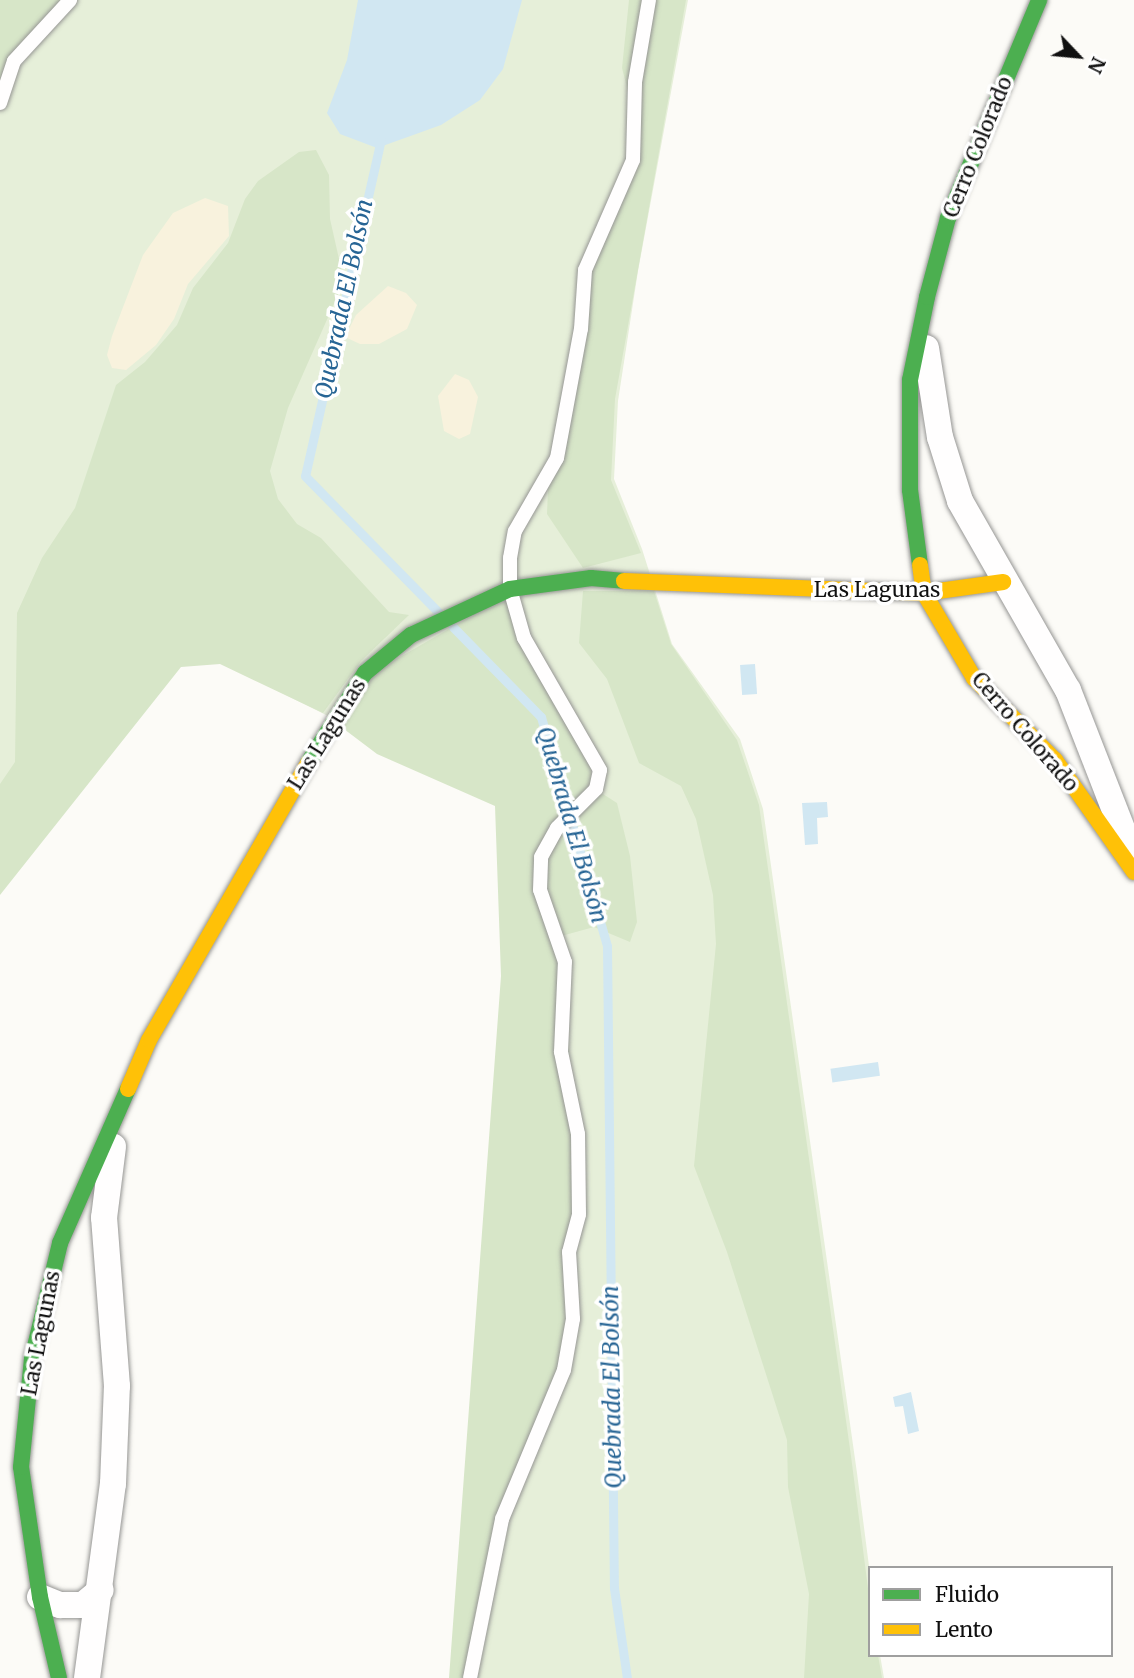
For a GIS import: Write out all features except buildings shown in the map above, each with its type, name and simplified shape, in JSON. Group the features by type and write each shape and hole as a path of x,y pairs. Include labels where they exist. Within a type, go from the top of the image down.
{"street":[{"name":"Cerro Colorado","path":"1039,0 948,218 927,297 910,380 910,490 924,593 974,678 1055,760 1134,872"},
{"name":"Cerro Colorado","path":"927,297 926,363 940,437 960,501 1003,582 1068,690 1134,860"},
{"name":"Las Lagunas","path":"59,1678 40,1597 21,1467 32,1359 60,1243 116,1122 149,1040 323,736 365,673 411,635 510,589 591,578 683,587 924,593 1003,582"},
{"name":"Las Lagunas","path":"87,1678 101,1590 113,1484 117,1385 104,1218 116,1122"},
{"path":"40,1597 60,1605 83,1605 101,1590"}],"lane":[{"path":"0,103 14,61 70,0"},
{"path":"470,1678 502,1519 564,1370 573,1320 569,1252 579,1214 578,1134 561,1052 565,962 540,890 541,857 557,828 596,789 600,770 524,638 510,589 515,531 557,458 581,329 584,270 633,160 635,82 649,0"}],"green space":[{"path":"0,0 688,0 638,271 618,401 614,479 642,549 672,644 740,739 763,809 869,1566 868,1657 880,1657 884,1678 452,1678 505,995 504,804 220,662 178,665 0,888"},
{"path":"0,0 64,0 0,88"},
{"path":"629,0 686,0 615,399 611,480 641,553 583,568 547,514 548,489 562,459 589,271 638,161 634,115 622,68"},
{"path":"316,150 329,175 330,219 344,281 288,408 270,471 278,499 297,524 321,538 389,612 409,615 361,661 323,713 220,664 181,667 0,895 0,784 15,762 17,613 42,558 75,508 116,385 145,362 177,325 193,288 228,243 245,199 258,181 299,152"},
{"path":"583,591 654,591 671,644 737,740 759,805 868,1588 868,1657 878,1657 882,1678 804,1678 809,1594 788,1487 787,1440 727,1252 694,1166 716,944 713,895 696,819 681,786 639,763 607,679 579,643"},
{"path":"508,595 589,753 592,787 617,803 630,856 637,922 630,942 594,927 554,938 563,962 575,1134 570,1319 561,1369 499,1519 468,1678 449,1678 501,976 495,806 377,754 336,723 367,676"}],"sand":[{"path":"205,198 228,206 229,236 188,284 174,319 156,345 126,370 112,368 107,355 112,336 143,255 173,213"},
{"path":"388,286 406,293 417,305 407,329 379,344 360,344 345,337 356,315"},
{"path":"455,374 469,380 478,397 470,434 459,439 444,431 438,396"}],"water":[{"path":"358,0 522,0 503,69 480,100 441,125 377,148 340,134 327,113 347,60"},
{"path":"755,664 757,694 742,695 740,665"},
{"path":"827,802 828,817 817,818 818,844 805,845 802,803"},
{"path":"878,1062 880,1076 832,1083 830,1069"},
{"path":"911,1392 919,1431 908,1434 903,1406 895,1407 893,1397"}],"waterway":[{"name":"Quebrada El Bolsón","path":"381,139 305,476 438,612"},
{"name":"Quebrada El Bolsón","path":"453,627 541,717 607,946 614,1588 627,1678"}],"traffic: fast":[{"path":"920,565 910,490 910,380 927,297 948,218 1039,0"},
{"path":"308,763 365,673 411,635 510,589 591,578 624,581"},
{"path":"59,1678 40,1597 21,1467 32,1359 60,1243 128,1089"}],"traffic: slow":[{"path":"920,565 924,593 974,678 1055,760 1134,872"},
{"path":"624,581 924,593 1003,582"},
{"path":"128,1089 149,1040 308,763"}]}
